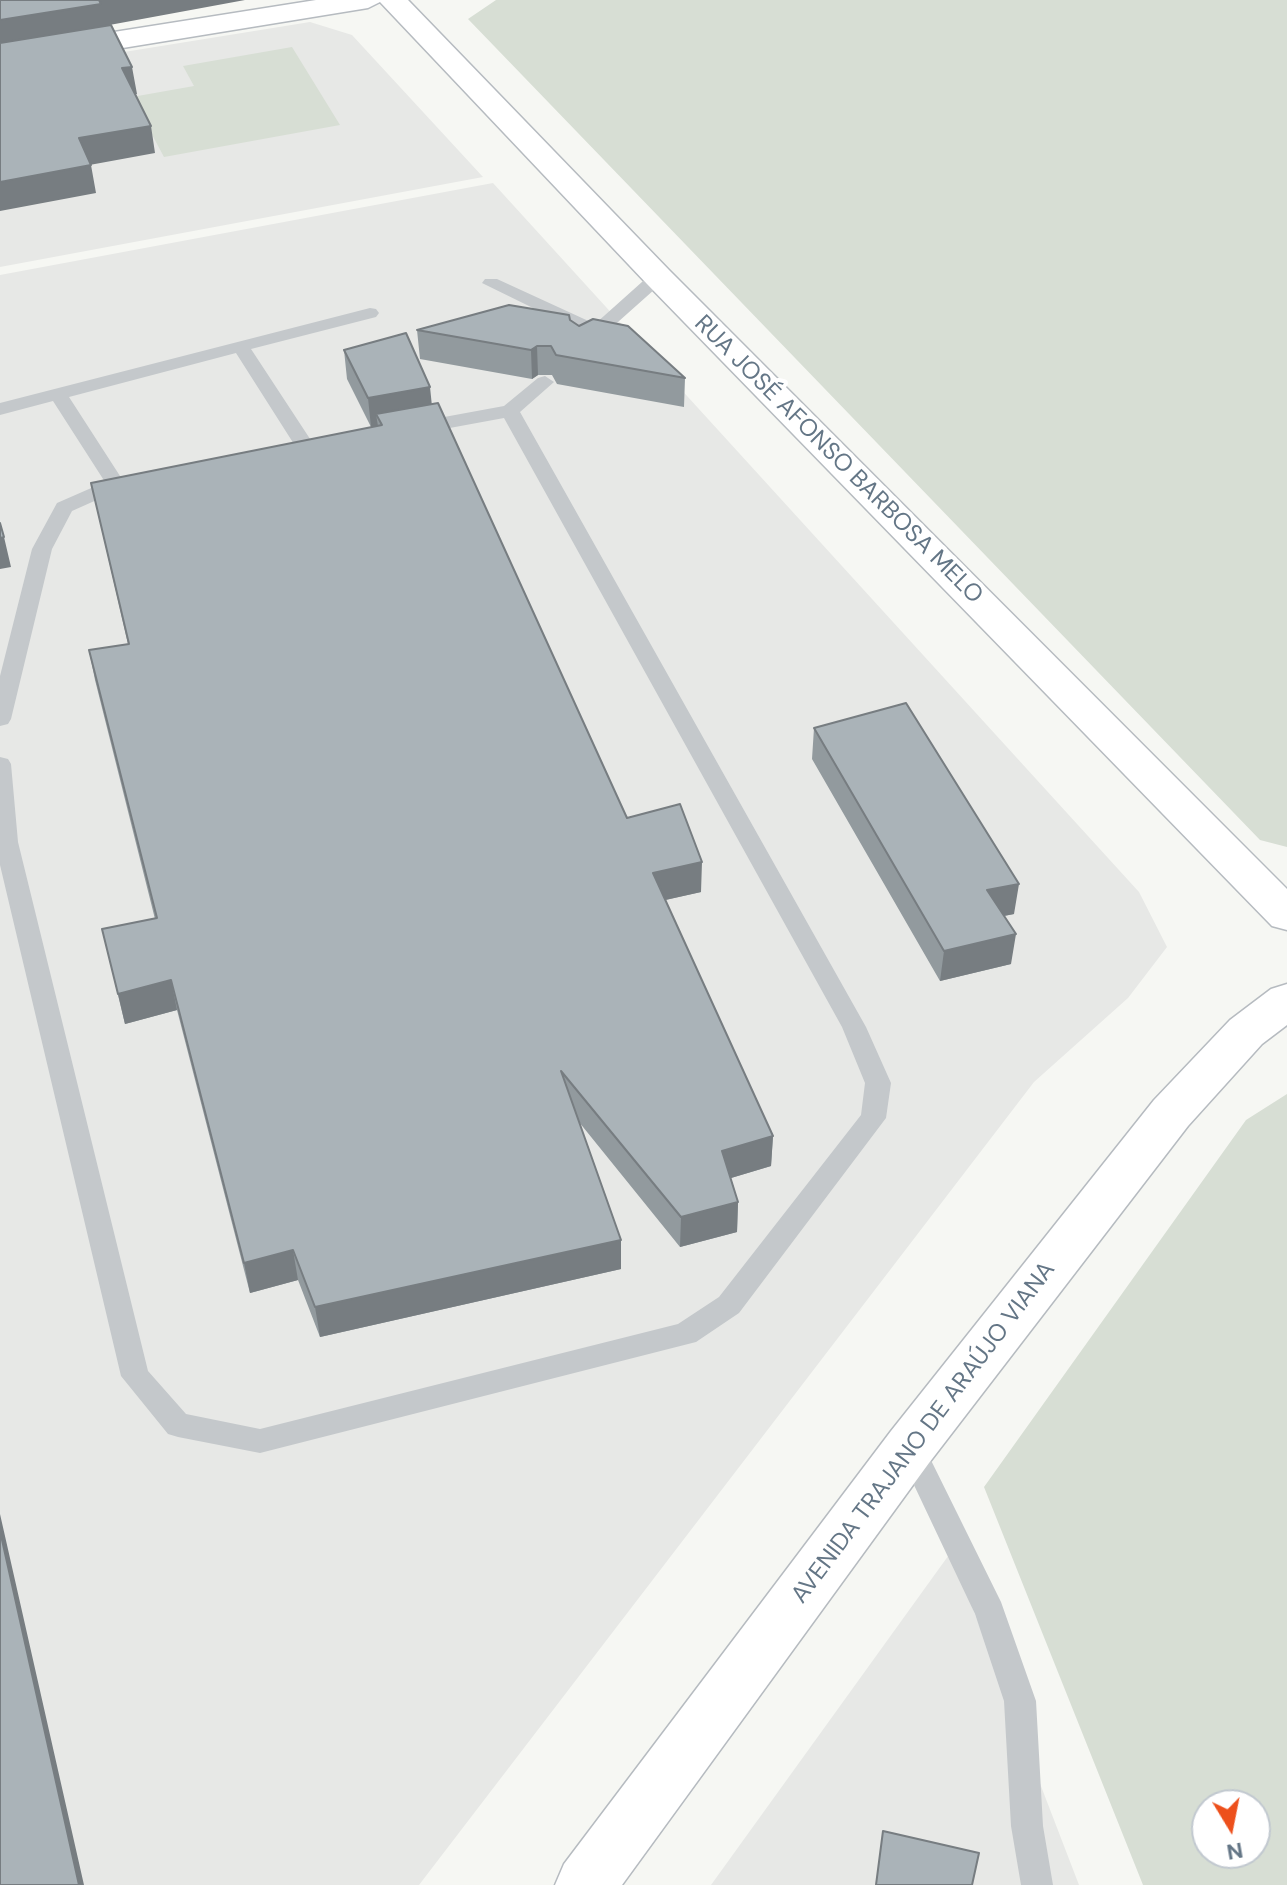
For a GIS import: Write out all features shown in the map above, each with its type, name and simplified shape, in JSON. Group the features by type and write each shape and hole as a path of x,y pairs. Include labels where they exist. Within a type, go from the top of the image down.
{"street":[{"path":"0,59 368,0"},
{"name":"RUA JOSÉ AFONSO BARBOSA MELO","path":"393,0 658,277 1287,915"},
{"name":"AVENIDA TRAJANO DE ARAÚJO VIANA","path":"585,1885 910,1447 1171,1113 1246,1032 1287,1001"}],"lane":[{"path":"581,346 658,277"},
{"path":"491,283 595,331"},
{"path":"0,409 370,313"},
{"path":"240,346 307,448"},
{"path":"400,431 510,411 545,382"},
{"path":"57,393 115,483"},
{"path":"0,764 6,842 135,1376 178,1425 260,1441 686,1334 729,1305 873,1118 878,1083 854,1027 510,411"},
{"path":"0,719 42,549 64,507 115,483 144,478"},
{"path":"910,1447 990,1612 1020,1701 1027,1826 1037,1885"}],"shaded area":[{"path":"496,0 1287,0 1287,847 1260,840 468,19"},
{"path":"310,22 352,35 483,177 0,267 0,72"},
{"path":"292,47 340,125 164,157 132,97 194,86 183,66"},
{"path":"493,183 1139,892 1167,947 1128,998 1034,1082 419,1885 0,1885 0,275"},
{"path":"1287,1094 1287,1885 1143,1885 984,1487 1246,1120"},
{"path":"951,1552 1079,1885 711,1885"}],"building":[{"path":"0,0 99,0 101,4 0,20"},
{"path":"111,25 132,67 122,68 151,126 79,138 91,165 0,182 0,43"},
{"path":"509,305 569,315 570,320 579,326 593,319 628,326 685,378 556,355 551,346 537,346 531,350 417,330"},
{"path":"406,333 430,387 368,398 344,350"},
{"path":"438,403 627,818 680,804 702,862 653,873 773,1136 722,1151 738,1202 681,1217 561,1071 621,1240 315,1307 293,1250 244,1263 171,980 118,994 102,929 157,918 89,650 129,644 91,483 382,425 376,414"},
{"path":"906,703 1019,884 987,890 1016,934 944,951 814,728"},
{"path":"0,1531 79,1885 0,1885"},
{"path":"883,1831 979,1853 972,1885 876,1885"}]}
